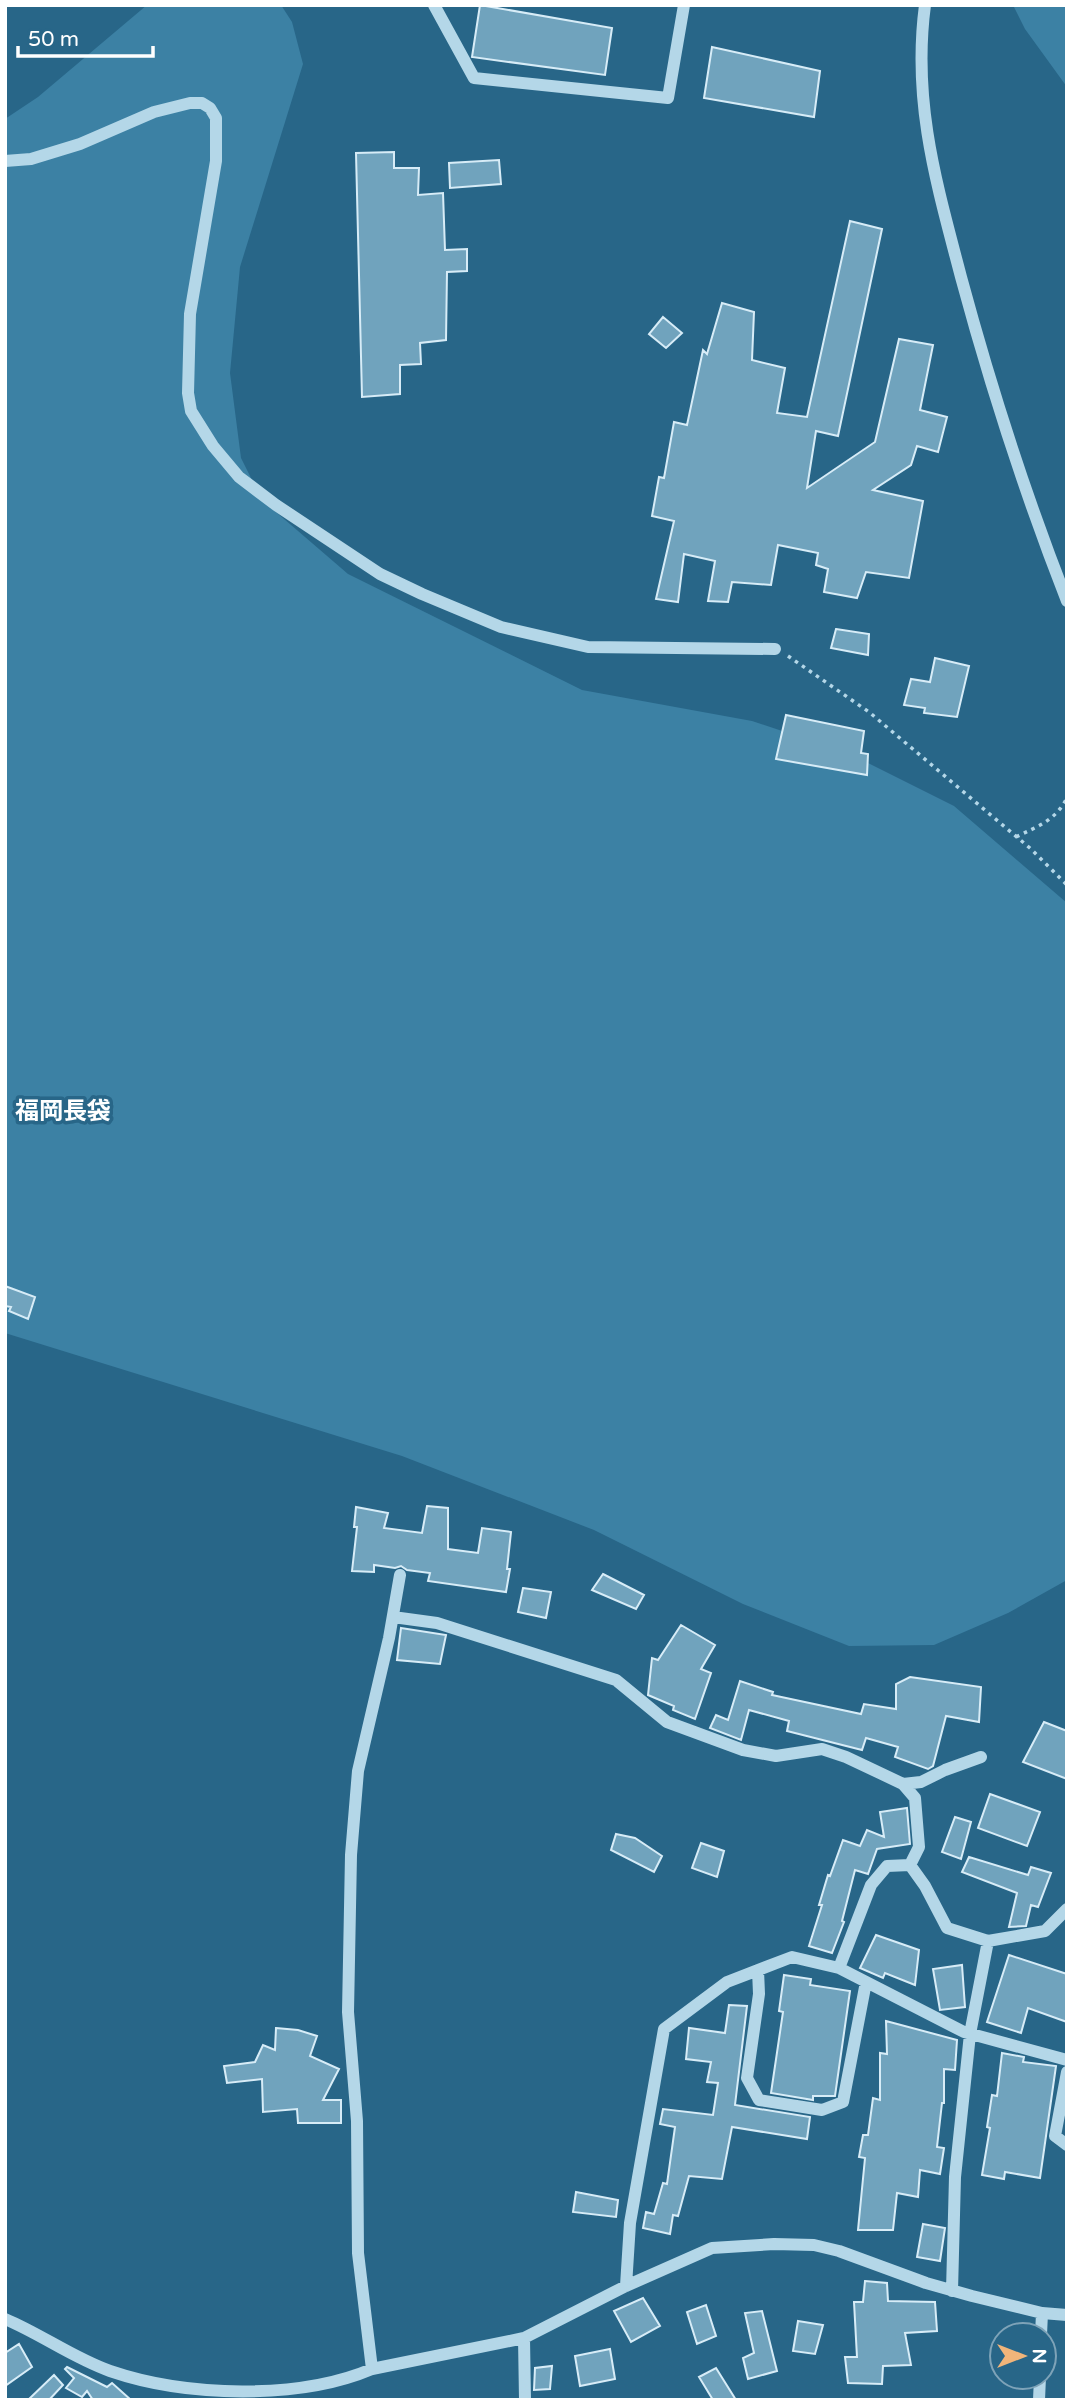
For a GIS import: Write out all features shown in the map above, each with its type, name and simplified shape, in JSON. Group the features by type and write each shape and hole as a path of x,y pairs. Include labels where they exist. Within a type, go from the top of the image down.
{"street":[{"path":"434,5 474,78 668,98 684,5"},
{"path":"925,5 921,90 933,173 987,374 1032,514 1067,601"},
{"path":"5,162 31,159 80,144 154,112 190,103 202,103 210,108 216,118 216,161 190,314 188,393 191,411 213,446 239,477 287,513 380,573 501,627 588,647 775,649"},
{"path":"372,2369 358,2253 357,2121 348,2012 351,1855 358,1771 400,1575"},
{"path":"393,1617 437,1623 616,1680 667,1723 743,1750 776,1756 822,1749 846,1757 903,1784 915,1798 919,1847 909,1866"},
{"path":"903,1784 921,1782 981,1757"},
{"path":"839,1968 871,1885 887,1866 909,1866"},
{"path":"909,1866 925,1886 947,1928 988,1941 1045,1931 1067,1909"},
{"path":"953,2291 956,2177 970,2034 988,1941"},
{"path":"626,2286 629,2223 664,2029 727,1982 792,1957 839,1968 970,2034 1067,2060"},
{"path":"758,1970 759,1994 747,2078 759,2100 822,2110 843,2102 866,1982"},
{"path":"1067,2071 1055,2136 1067,2145"},
{"path":"5,2319 86,2361 112,2371 190,2389 298,2390 352,2378 372,2369 524,2338 626,2286 712,2248 774,2244 814,2245 839,2251 953,2291 1042,2313 1067,2315"},
{"path":"1042,2313 1042,2321"},
{"path":"524,2338 525,2400"}],"path":[{"path":"775,649 805,666 869,712 1016,837 1067,886"},
{"path":"1016,837 1051,819 1060,812 1067,798"}],"shaded area":[{"path":"147,5 281,5 292,22 303,64 240,267 230,373 241,458 262,500 348,574 582,690 752,721 848,753 954,806 1067,903 1067,1580 1008,1613 934,1645 849,1646 743,1604 594,1530 402,1456 5,1333 5,119 38,97"},
{"path":"1013,5 1067,5 1067,87 1025,29"}],"building":[{"path":"480,5 612,28 605,75 472,57"},
{"path":"712,47 820,71 814,117 704,98"},
{"path":"394,152 394,168 419,168 418,195 443,193 445,250 467,249 467,271 447,272 446,340 420,343 421,364 400,365 400,394 362,397 356,153"},
{"path":"499,160 501,184 450,188 449,163"},
{"path":"850,221 882,229 838,436 816,431 807,488 875,442 899,339 933,345 920,410 947,417 938,452 917,446 911,465 873,490 923,501 909,578 866,572 857,598 824,592 828,569 816,565 818,553 778,545 771,585 732,582 728,602 708,601 715,561 684,554 678,602 656,599 674,521 652,516 659,477 664,478 674,422 687,425 703,350 707,354 722,303 754,312 752,360 785,368 777,413 807,417"},
{"path":"663,317 682,333 666,348 649,334"},
{"path":"836,629 869,634 868,655 831,648"},
{"path":"935,658 969,666 957,717 924,713 925,708 904,705 911,679 930,682"},
{"path":"786,715 864,731 861,753 868,754 867,775 776,759"},
{"path":"5,1286 35,1297 28,1319 9,1311 11,1307 5,1306"},
{"path":"427,1506 448,1508 448,1549 478,1553 482,1528 511,1532 506,1592 428,1581 430,1573 407,1570 401,1566 395,1568 374,1565 374,1572 352,1571 357,1527 354,1527 356,1507 388,1513 384,1528 422,1533"},
{"path":"603,1574 644,1595 636,1609 592,1590"},
{"path":"523,1588 551,1592 546,1618 518,1612"},
{"path":"681,1625 715,1645 701,1669 711,1673 695,1719 648,1695 652,1658 658,1660"},
{"path":"401,1628 446,1635 440,1664 397,1660"},
{"path":"910,1677 981,1687 979,1722 946,1716 933,1766 928,1769 895,1757 898,1747 866,1738 862,1750 787,1731 789,1721 749,1710 741,1740 710,1728 716,1715 728,1720 740,1681 773,1692 772,1695 861,1714 864,1704 896,1709 896,1684"},
{"path":"1044,1722 1067,1731 1067,1779 1023,1762"},
{"path":"990,1794 1040,1812 1027,1846 978,1828"},
{"path":"907,1808 910,1844 877,1849 868,1874 855,1870 842,1921 844,1922 832,1953 809,1946 828,1875 830,1876 843,1840 860,1846 867,1830 884,1837 880,1812"},
{"path":"955,1817 971,1822 961,1859 942,1852"},
{"path":"616,1834 635,1838 662,1856 654,1872 611,1850"},
{"path":"701,1843 724,1851 717,1877 692,1868"},
{"path":"969,1857 1028,1875 1031,1867 1051,1873 1038,1907 1031,1905 1026,1926 1009,1927 1017,1893 962,1872"},
{"path":"876,1935 919,1950 915,1985 885,1973 883,1978 860,1968"},
{"path":"1009,1955 1067,1974 1067,2022 1028,2008 1021,2033 987,2022"},
{"path":"962,1965 965,2007 940,2010 933,1969"},
{"path":"784,1975 811,1979 810,1985 850,1991 835,2096 813,2096 813,2100 771,2093 783,2012 779,2011"},
{"path":"729,2005 747,2006 735,2105 810,2117 807,2139 732,2127 722,2179 689,2176 678,2216 673,2215 670,2234 643,2228 646,2212 654,2214 663,2183 667,2184 675,2127 660,2124 663,2109 713,2115 718,2083 707,2082 711,2062 686,2059 689,2028 725,2033"},
{"path":"886,2021 957,2040 955,2070 944,2069 944,2103 937,2147 944,2148 940,2174 920,2170 918,2197 897,2193 893,2230 858,2230 865,2158 859,2157 863,2135 868,2135 873,2098 880,2100 880,2053 887,2054"},
{"path":"276,2028 298,2030 317,2036 310,2056 339,2069 323,2100 341,2100 341,2123 298,2123 297,2109 263,2112 262,2079 227,2083 224,2066 255,2062 263,2045 275,2050"},
{"path":"1002,2053 1024,2057 1023,2062 1056,2066 1040,2178 1005,2172 1004,2179 982,2175 990,2128 987,2127 992,2095 997,2096"},
{"path":"576,2192 618,2200 616,2217 573,2212"},
{"path":"923,2224 945,2228 940,2261 917,2257"},
{"path":"865,2281 887,2283 888,2301 935,2302 937,2331 905,2333 911,2365 883,2366 882,2384 848,2383 845,2357 857,2357 854,2302 863,2302"},
{"path":"643,2298 660,2326 631,2342 614,2311"},
{"path":"706,2305 716,2336 697,2344 687,2312"},
{"path":"762,2311 777,2371 748,2379 743,2358 754,2353 745,2313"},
{"path":"798,2321 823,2325 815,2354 793,2351"},
{"path":"19,2344 32,2367 5,2386 5,2353"},
{"path":"610,2349 615,2379 580,2386 575,2356"},
{"path":"552,2366 550,2389 534,2390 535,2368"},
{"path":"67,2367 107,2387 112,2383 131,2400 93,2400 87,2391 82,2397 66,2388 74,2378 65,2369"},
{"path":"716,2368 736,2400 713,2400 699,2377"},
{"path":"54,2375 63,2385 49,2400 28,2400"}],"district":[{"name":"福岡長袋","path":"63,1111"}]}
